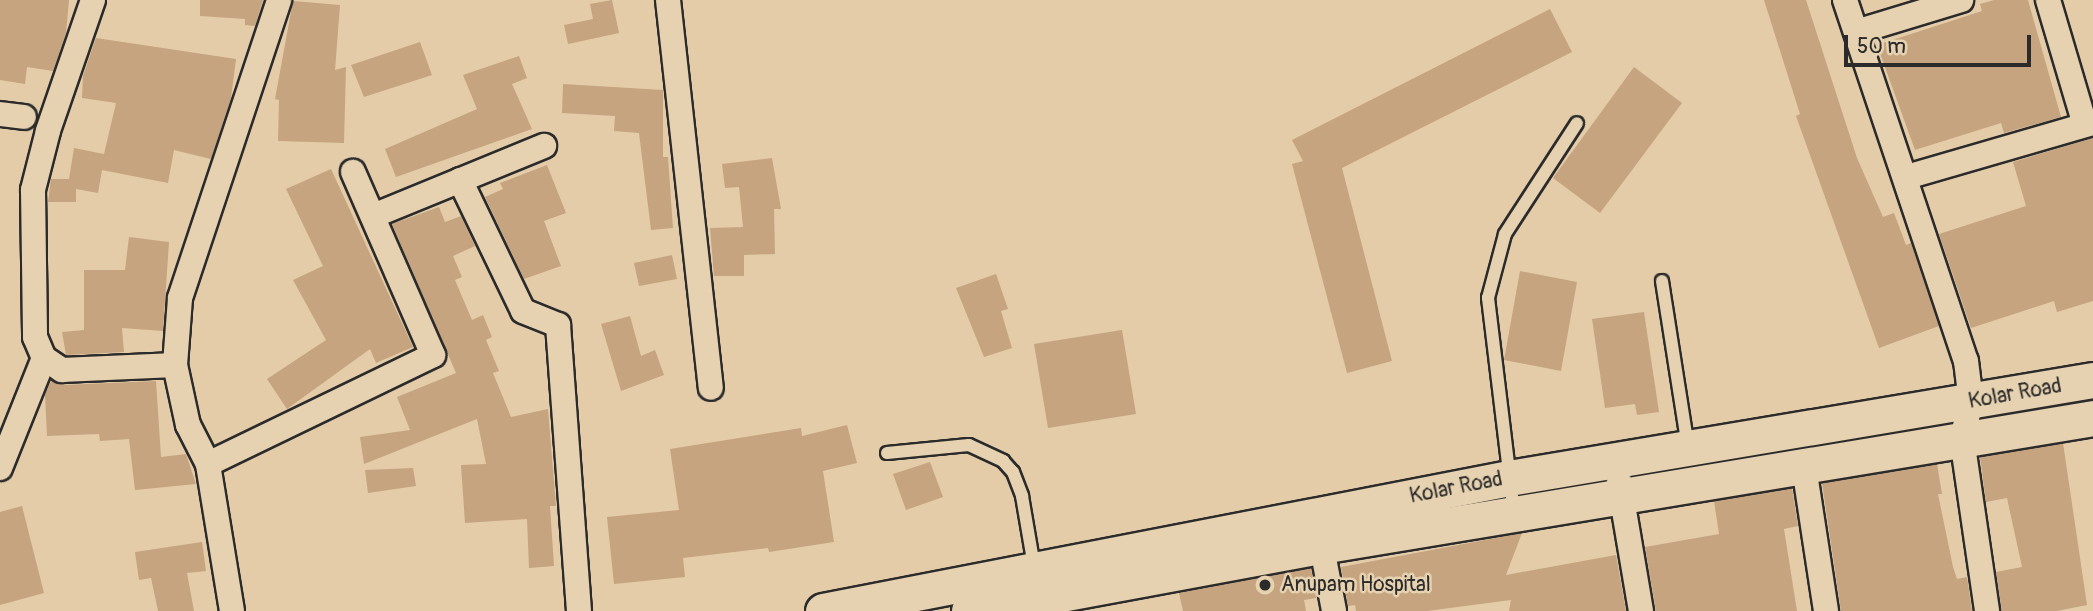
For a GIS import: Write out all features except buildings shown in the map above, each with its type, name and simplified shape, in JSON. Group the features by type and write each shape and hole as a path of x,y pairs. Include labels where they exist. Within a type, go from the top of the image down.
{"main road":[{"name":"Kolar Road","path":"822,611 1037,585 1318,530 1509,478 1615,459 1688,451 2093,380"},
{"name":"Kolar Road","path":"1318,530 1514,513 2093,418"},
{"name":"Kolar Road","path":"969,611 1037,585"}],"street":[{"path":"93,0 48,131 33,190 31,276 36,337 44,358 62,370 176,365"},
{"path":"232,611 208,464 188,425 176,365 180,298 279,0"},
{"path":"668,0 711,388"},
{"path":"1845,0 1907,177 1966,360 1971,402 1962,439 1987,611"},
{"path":"1856,32 1961,0"},
{"path":"1907,177 2089,124 2048,0"},
{"path":"373,216 544,146"},
{"path":"208,464 431,357 353,172"},
{"path":"460,180 523,311 558,325 579,611"},
{"path":"0,468 44,358"},
{"path":"1615,459 1641,611"},
{"path":"1804,467 1826,611"},
{"path":"1318,530 1334,611"}],"lane":[{"path":"1514,513 1488,298 1505,234 1577,123"},
{"path":"1661,281 1688,451"},
{"path":"887,453 969,444 1003,461 1013,472 1022,496 1037,585"}],"place":[{"name":"Anupam Hospital","path":"1265,585"}]}
